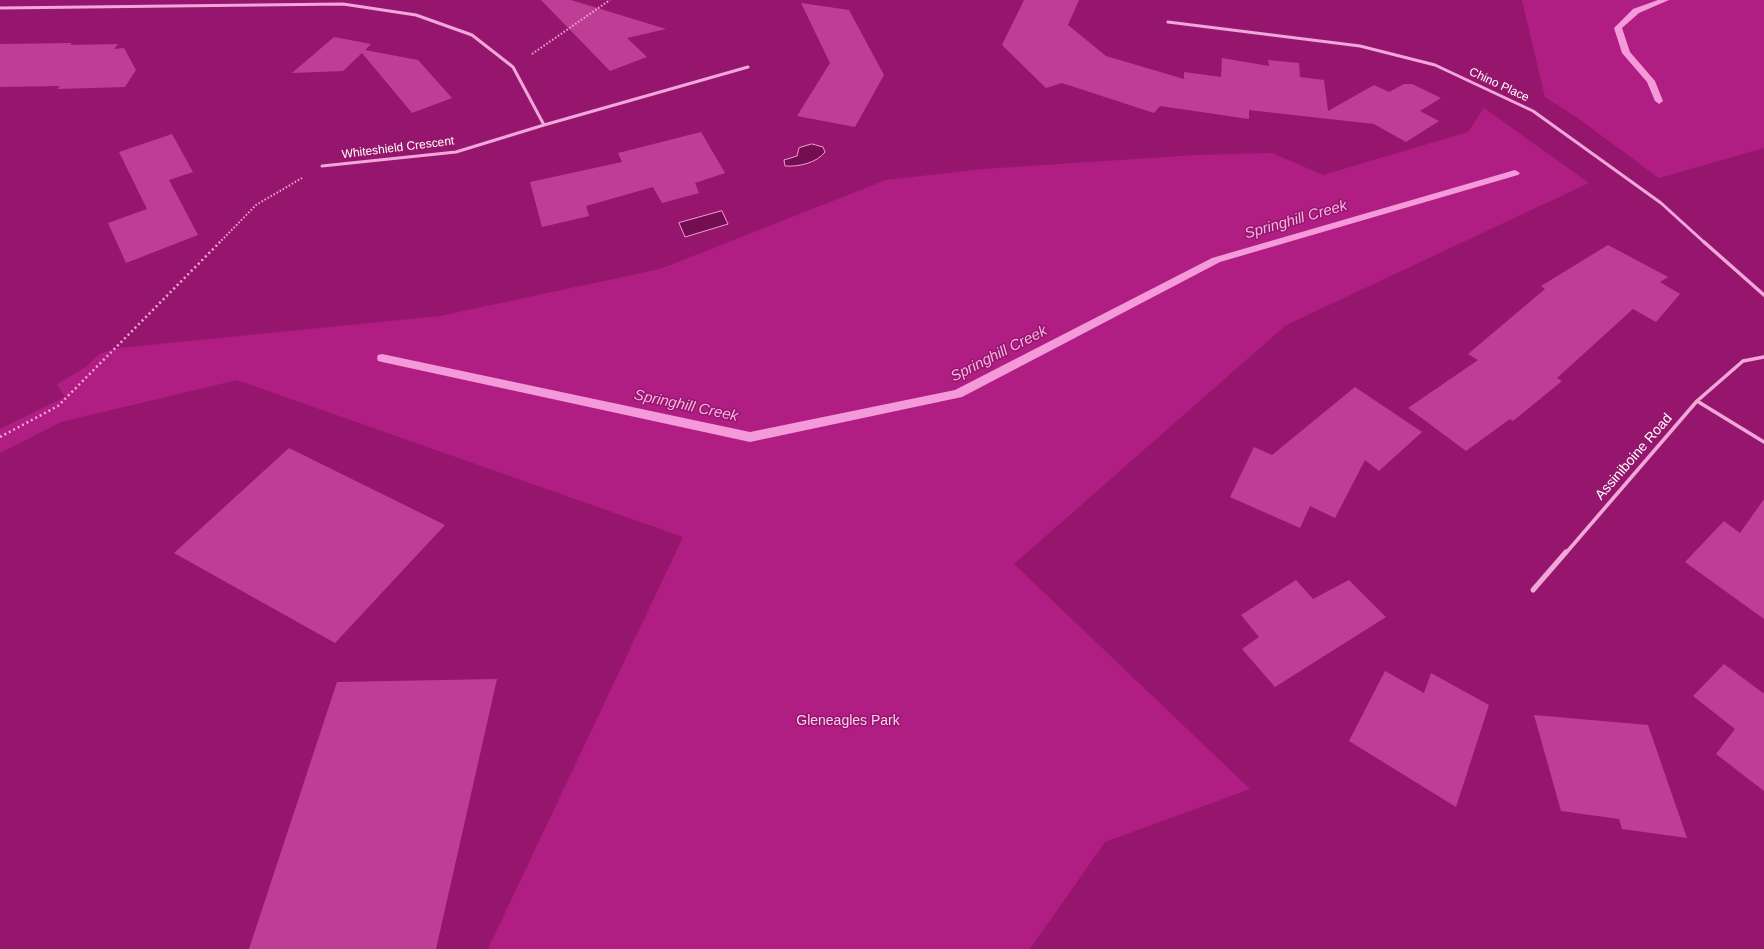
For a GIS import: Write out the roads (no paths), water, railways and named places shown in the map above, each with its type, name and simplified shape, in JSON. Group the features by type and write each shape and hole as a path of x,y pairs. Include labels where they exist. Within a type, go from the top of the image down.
{"street":[{"path":"0,8 342,4 416,15 472,36 513,67 544,125"},
{"name":"Chino Place","path":"1168,22 1360,46 1435,65 1533,111 1661,203 1764,295"},
{"name":"Whiteshield Crescent","path":"322,166 456,152 544,125 748,67"},
{"name":"Assiniboine Road","path":"1533,590 1697,401 1743,361 1764,357"},
{"path":"1697,401 1764,442"}],"waterway":[{"name":"Springhill Creek","path":"1659,101 1651,81 1626,53 1618,28 1636,11 1665,0"},
{"name":"Springhill Creek","path":"382,358 750,437 958,394 1216,260 1515,173"}],"park label":[{"name":"Gleneagles Park","path":"848,721"}]}
